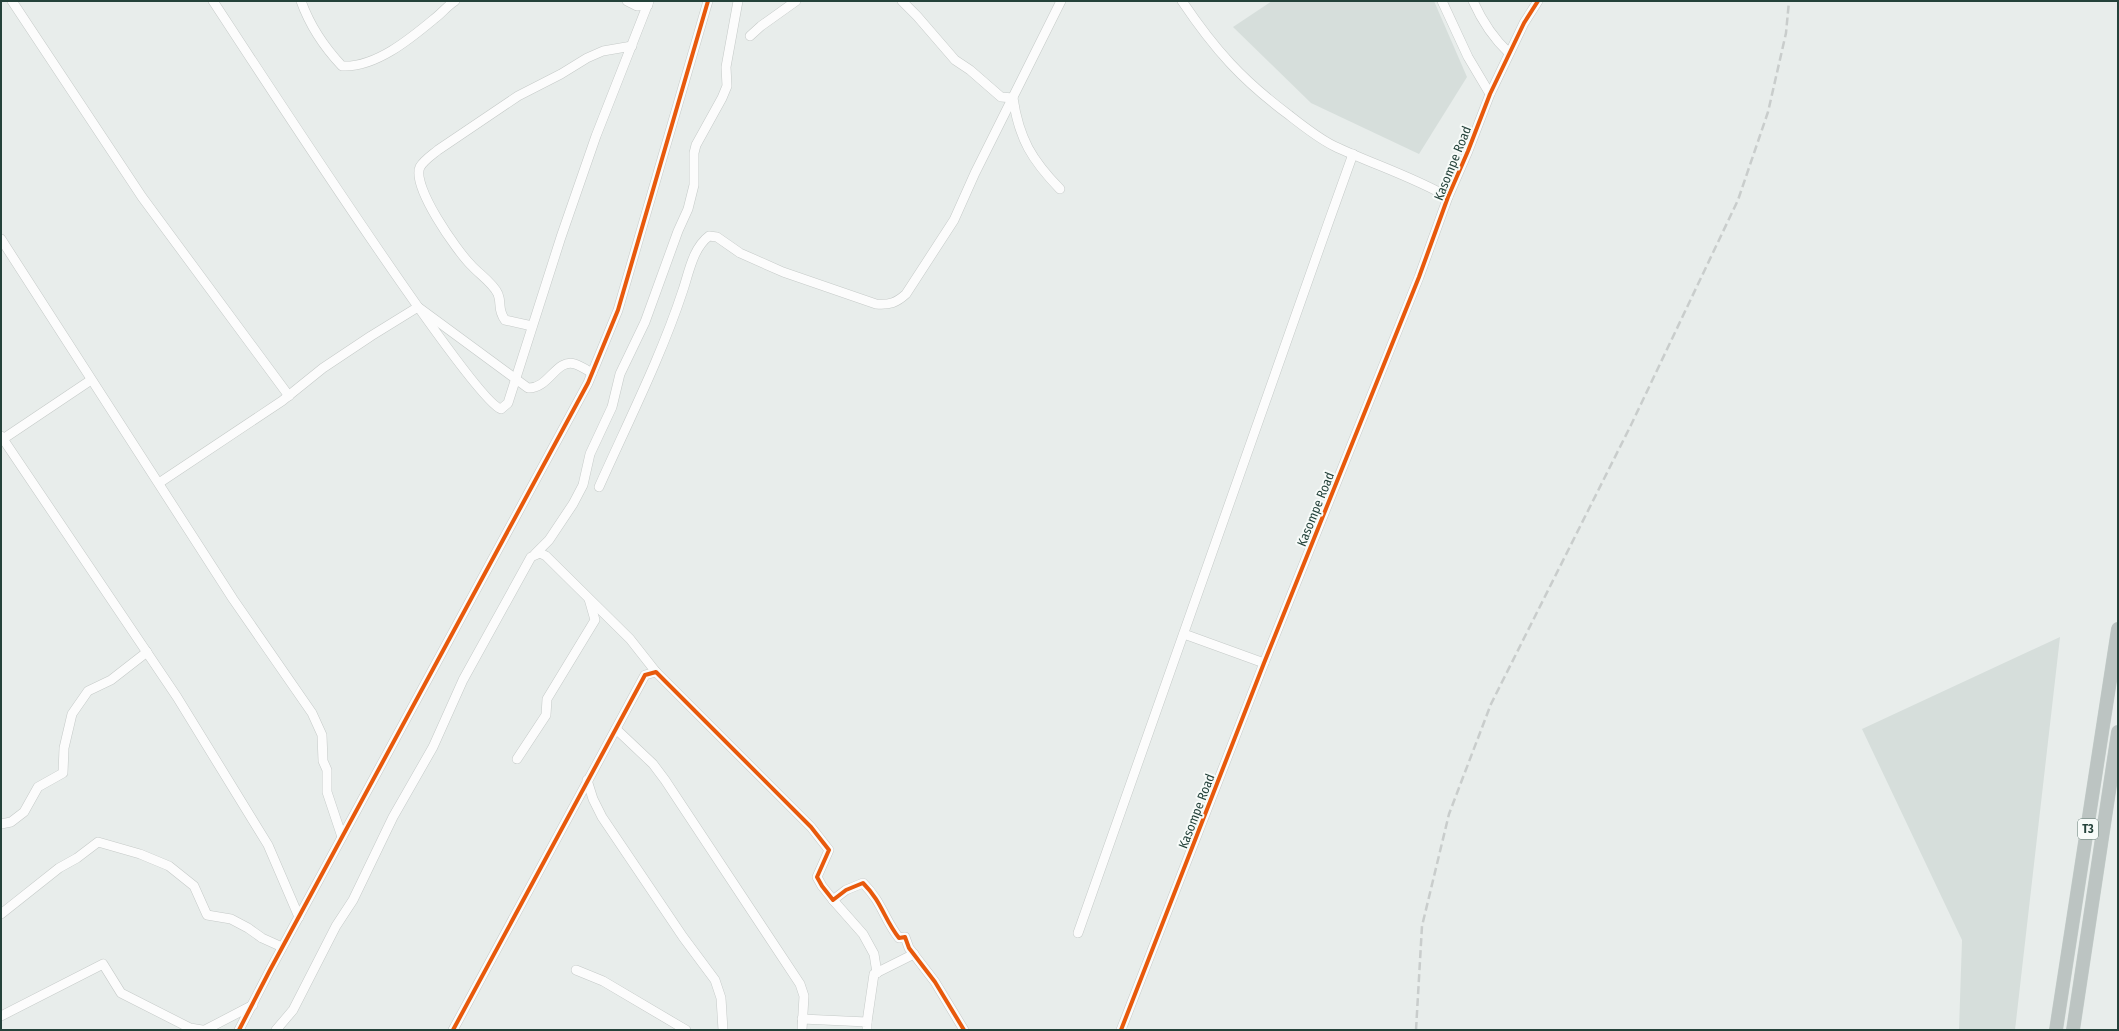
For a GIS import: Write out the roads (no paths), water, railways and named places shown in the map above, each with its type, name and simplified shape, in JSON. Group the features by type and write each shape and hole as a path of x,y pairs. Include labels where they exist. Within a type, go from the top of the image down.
{"highway":[{"name":"T3","path":"2056,1030 2118,629"},
{"name":"T3","path":"2073,1030 2114,781 2118,732"}],"street":[{"path":"12,1 142,197 289,396"},
{"path":"213,1 418,307 470,377 499,408 504,408 508,403 532,326 596,136 649,3"},
{"path":"302,1 306,14 328,51 342,66 352,67 366,64 380,57 435,19 455,1"},
{"path":"627,1 637,6 649,3"},
{"path":"239,1030 282,947 560,438 592,373 618,310 708,1"},
{"path":"276,1030 293,1010 336,926 353,900 393,817 434,747 463,680 531,557 548,540 573,504 583,485 590,454 612,407 620,374 645,322 678,230 688,209 694,185 694,153 696,145 727,86 726,67 738,1"},
{"path":"750,36 761,26 796,1"},
{"path":"902,1 955,60 970,70 1001,97 1013,98"},
{"path":"599,487 676,312 702,241 709,236 717,237 740,253 783,272 876,304 889,305 899,301 906,294 954,220 975,173 1061,1"},
{"path":"1182,1 1223,57 1256,91 1307,128 1334,145 1418,181 1448,197"},
{"path":"1442,1 1468,57 1490,94"},
{"path":"1473,1 1482,20 1496,41 1509,53"},
{"name":"Kasompe Road","path":"1121,1030 1264,663 1419,277 1448,197 1490,94 1524,23 1538,1"},
{"path":"532,326 505,320 500,313 498,294 470,265 435,213 419,179 420,167 427,158 438,150 518,96 598,53 615,48 632,46"},
{"path":"1013,98 1016,117 1023,138 1039,168 1060,189"},
{"path":"1078,933 1184,634 1217,535 1353,154"},
{"path":"1,239 90,380 159,483 233,599 312,713 322,735 323,761 327,770 327,792 342,837"},
{"path":"159,483 289,396 323,368 418,307"},
{"path":"418,307 528,388 534,389 546,382 558,369 571,364 592,373"},
{"path":"90,380 2,437 177,697 268,845 299,917"},
{"path":"535,554 540,552 546,556 589,598 630,639 656,672 812,827 829,850 817,877 833,900 864,934 874,954 877,973"},
{"path":"517,759 546,715 547,699 595,620 589,598"},
{"path":"1184,634 1264,663"},
{"path":"1,824 11,822 24,812 38,787 63,773 64,748 72,714 88,691 110,680 146,652"},
{"path":"453,1030 499,948 587,780 645,675 656,672"},
{"path":"616,729 648,758 665,780 800,984 804,996 802,1030"},
{"path":"587,780 593,799 602,817 683,937 715,980 721,998 723,1030"},
{"path":"1,914 59,868 77,858 98,842 140,854 169,866 194,886 207,915 231,919 248,928 262,938 282,947"},
{"path":"833,900 846,890 863,883 874,894 884,910 892,929 899,938 904,938 935,982 964,1030"},
{"path":"802,1020 867,1026 872,977 914,954"},
{"path":"1,1016 103,964 121,993 190,1028 202,1030"},
{"path":"576,970 603,981 686,1030"},
{"path":"205,1030 253,1005"}],"railway":[{"path":"1416,1030 1422,926 1449,814 1491,704 1631,425 1738,200 1768,112 1786,33 1789,1"}]}
